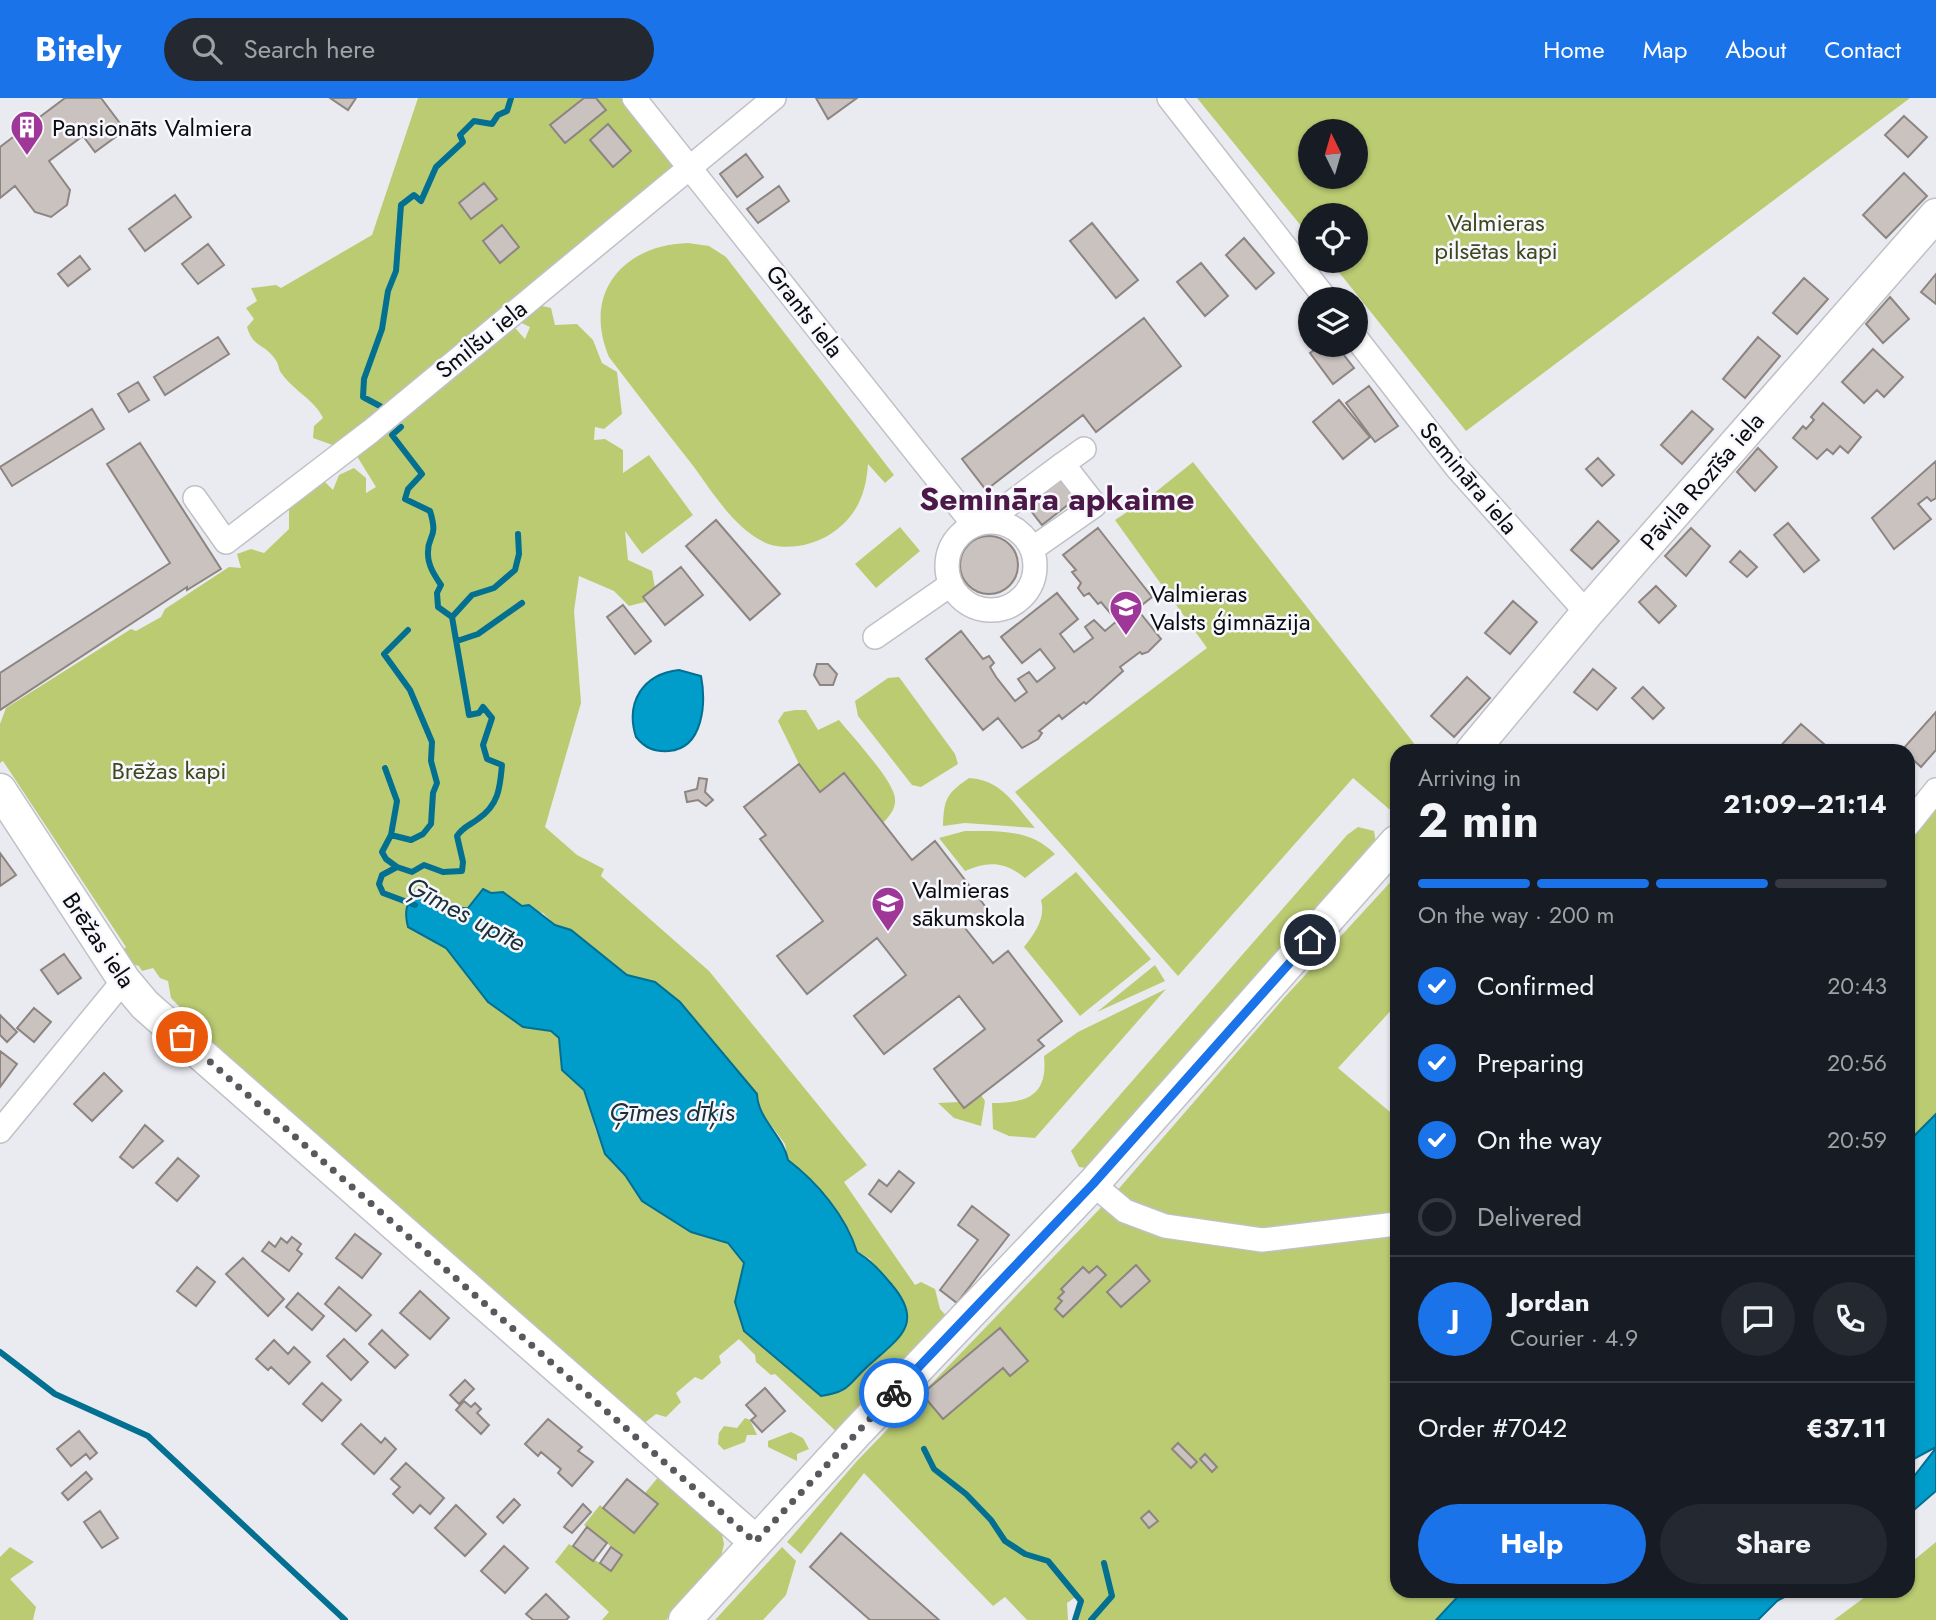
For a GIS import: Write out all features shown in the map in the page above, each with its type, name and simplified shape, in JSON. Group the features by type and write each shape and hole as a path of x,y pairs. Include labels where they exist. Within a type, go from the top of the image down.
{"street":[{"name":"Grants iela","path":"634,98 981,523"},
{"name":"Smilšu iela","path":"195,498 226,542 372,431 774,98"},
{"path":"1169,98 1317,287"},
{"name":"Pāvila Rozīša iela","path":"1478,744 1587,613 1936,215"},
{"name":"Semināra iela","path":"1368,353 1457,468 1587,613"},
{"path":"981,523 1014,528 1032,549 1034,576 1029,589 1019,601 1006,608 976,608 962,600 946,577 951,545 961,533 981,523 1084,449"},
{"path":"1032,549 1095,505 1063,464"},
{"path":"875,637 950,585"},
{"name":"Brēžas iela","path":"0,790 124,980 145,1005 755,1542"},
{"path":"1915,816 1936,790"},
{"path":"685,1620 755,1542 1093,1184 1390,849"},
{"path":"0,1131 124,980"},
{"path":"1093,1184 1125,1211 1165,1226 1262,1240 1390,1225"}],"green space":[{"name":"Brēžas kapi","path":"418,98 634,98 691,167 507,319 525,339 530,327 517,321 534,304 551,308 555,325 577,324 593,340 602,363 617,372 622,414 604,429 595,427 594,440 605,439 623,450 623,473 649,455 693,515 642,554 625,531 628,560 652,571 656,594 645,602 629,606 614,591 579,576 574,611 581,703 545,827 577,855 604,869 601,876 709,971 867,1165 844,1182 915,1285 921,1282 935,1289 940,1309 952,1322 840,1435 775,1374 771,1375 756,1362 755,1355 739,1339 719,1356 721,1363 702,1380 695,1377 676,1393 681,1402 666,1417 656,1414 638,1428 246,1076 171,998 168,981 160,978 153,968 142,971 139,966 126,963 120,952 126,947 3,761 0,763 0,724 6,708 131,629 136,631 161,617 165,609 229,567 241,568 237,554 251,549 264,553 289,529 289,509 312,483 325,482 333,490 339,475 354,468 366,478 366,493 376,487 355,453 313,438 314,426 323,418 315,406 287,380 271,354 252,339 247,327 254,319 246,308 257,301 251,288 276,285 281,288 372,235","holes":["416,891 479,911 491,893 503,892 523,910 543,913 555,925 571,930 627,975 655,982 680,1002 785,1144 788,1160 829,1201 846,1226 857,1252 872,1260 691,1232 642,1201 625,1175 605,1154 595,1128 587,1091 561,1064 559,1038 551,1031 523,1027 488,1002 446,948 431,939"]},
{"name":"Valmieras pilsētas kapi","path":"1197,98 1910,98 1466,431 1368,308 1368,287 1351,287 1340,273 1368,273 1368,203 1298,203 1298,222"},
{"path":"688,243 709,246 726,257 894,475 885,483 868,464 865,486 858,505 846,521 822,539 805,545 778,546 762,541 742,527 716,498 609,357 602,334 601,312 605,293 614,277 627,263 644,253 665,246"},
{"path":"1193,462 1415,744 1390,744 1390,809 1353,778 1178,976 1015,792 1207,648 1115,520 1147,499"},
{"path":"900,527 920,551 876,588 855,564"},
{"path":"899,677 955,754 958,764 921,787 912,785 858,716 855,701 888,678"},
{"path":"806,710 818,730 839,720 872,759 888,782 895,799 890,815 883,823 845,774 820,792 799,764 778,721 784,712"},
{"path":"969,778 999,788 1035,828 965,823 943,826 948,798 955,788"},
{"path":"1936,788 1936,1114 1915,1135 1915,815"},
{"path":"1358,827 1374,831 1376,843 1086,1168 1079,1167 1071,1151 1347,835"},
{"path":"965,831 1025,836 1055,854 1025,878 1010,868 996,864 981,865 965,871 939,838"},
{"path":"1076,872 1151,959 1080,1016 1024,947 1041,919 1041,900"},
{"path":"1390,883 1390,1012 1338,1068 1390,1112 1390,1598 1456,1598 1436,1620 1075,1620 1081,1601 1077,1596 1067,1603 1068,1620 1027,1620 1005,1597 993,1606 864,1473 801,1554 787,1542 857,1461 1115,1193 1284,998"},
{"path":"1155,965 1165,981 1097,1012"},
{"path":"1166,989 1035,1138 1009,1136 993,1129 992,1103 1016,1101 1033,1094 1043,1080 1044,1056 1078,1032"},
{"path":"981,1095 985,1101 981,1126 954,1118 938,1103 959,1102 965,1108"},
{"path":"745,1418 750,1420 757,1435 747,1435 745,1442 724,1450 718,1444 719,1433 724,1426 737,1428"},
{"path":"791,1432 803,1438 809,1449 797,1454 797,1461 768,1447 768,1441"},
{"path":"660,1475 721,1530 724,1544 719,1566 666,1620 602,1620 609,1612 555,1562 569,1544 611,1570 622,1555 584,1525 600,1505 634,1533 645,1493"},
{"path":"1936,1542 1936,1620 1834,1620 1864,1598 1915,1598 1915,1559"},
{"path":"10,1547 34,1562 10,1579 36,1607 33,1620 0,1620 0,1557"},
{"path":"782,1547 796,1561 786,1595 763,1620 715,1620"}],"water":[{"path":"679,670 701,676 703,698 700,722 696,733 681,748 669,751 654,750 646,747 636,737 633,724 635,701 647,684 656,677"},
{"name":"Ģīmes dīķis","path":"483,889 491,893 503,892 522,906 529,905 555,925 571,930 627,975 655,982 680,1002 757,1094 762,1112 788,1160 829,1201 846,1226 857,1252 888,1280 907,1310 904,1330 898,1338 848,1386 838,1392 821,1396 744,1331 735,1302 744,1263 728,1243 691,1232 642,1201 625,1175 605,1154 584,1090 562,1070 559,1038 551,1031 523,1027 488,1002 446,948 408,927 407,908 416,891 456,907 468,908"},
{"path":"1936,1114 1936,1447 1915,1458 1915,1135"},
{"path":"1936,1448 1936,1491 1915,1509 1915,1475"},
{"path":"1456,1598 1783,1598 1758,1620 1436,1620"}],"building":[{"name":"Pansionāts Valmiera","path":"65,98 101,98 125,130 95,152 83,136 49,161 70,190 67,205 51,217 35,212 15,186 0,198 0,147"},
{"path":"330,98 356,98 348,110"},
{"path":"584,98 596,98 606,110 565,143 550,125"},
{"path":"816,98 857,98 828,119"},
{"path":"1904,116 1927,137 1908,157 1885,135"},
{"path":"608,124 631,151 613,167 590,140"},
{"path":"746,154 763,177 737,197 720,174"},
{"path":"1904,173 1927,196 1886,238 1863,215"},
{"path":"484,183 497,199 471,219 459,203"},
{"path":"779,186 789,201 758,223 747,209"},
{"path":"175,195 191,217 145,251 129,229"},
{"path":"1092,223 1138,280 1116,298 1070,241"},
{"path":"502,225 519,247 500,263 483,241"},
{"path":"1244,238 1274,273 1256,289 1226,255"},
{"path":"208,244 224,265 198,284 182,264"},
{"path":"80,256 90,269 68,286 58,274"},
{"path":"1201,263 1228,296 1205,316 1177,282"},
{"path":"1936,274 1936,304 1921,292"},
{"path":"1804,278 1828,299 1797,334 1773,313"},
{"path":"1890,297 1909,319 1883,343 1866,324"},
{"path":"1144,318 1181,366 1096,432 1083,415 986,490 962,459"},
{"path":"218,337 229,354 165,395 154,377"},
{"path":"1758,337 1780,356 1745,398 1723,379"},
{"path":"1873,349 1903,377 1884,397 1877,390 1864,403 1842,382"},
{"path":"1313,357 1345,357 1354,368 1333,384"},
{"path":"138,382 149,400 129,412 118,394"},
{"path":"1369,386 1398,426 1375,442 1346,403"},
{"path":"1339,400 1370,437 1343,459 1313,422"},
{"path":"1823,403 1861,437 1848,453 1840,446 1833,454 1827,449 1817,459 1793,438 1803,426 1806,429 1814,420 1811,417"},
{"path":"92,409 104,429 12,486 0,467"},
{"path":"1692,411 1713,429 1682,464 1661,445"},
{"path":"140,443 221,569 187,590 187,587 0,710 0,673 170,563 107,464"},
{"path":"1758,448 1777,467 1755,491 1737,472"},
{"path":"1598,458 1614,475 1602,486 1586,469"},
{"path":"1936,461 1936,498 1931,501 1927,497 1918,504 1931,519 1894,549 1872,518"},
{"path":"1065,470 1083,493 1042,525 1024,502"},
{"path":"716,520 780,594 750,620 686,546"},
{"path":"1598,521 1619,541 1592,569 1571,550"},
{"path":"1788,523 1819,560 1804,572 1774,535"},
{"name":"Valmieras Valsts ģimnāzija","path":"1098,528 1152,597 1137,609 1161,639 1148,652 1140,652 1120,667 1123,671 1086,704 1084,702 1062,719 1059,715 1039,731 1042,733 1038,739 1022,748 998,718 983,730 926,659 961,631 983,659 989,656 994,663 990,667 1015,701 1027,692 1018,679 1029,672 1037,682 1055,668 1040,649 1022,663 1001,637 1057,593 1078,619 1060,634 1074,652 1093,638 1085,627 1094,620 1105,631 1117,621 1101,602 1098,604 1089,593 1084,596 1078,588 1081,583 1072,572 1076,570 1063,555"},
{"path":"1691,528 1710,546 1686,576 1665,556"},
{"path":"983,536 995,536 1010,544 1018,559 1018,571 1010,586 995,594 983,594 968,586 960,571 960,559 968,544"},
{"path":"1740,551 1757,567 1747,577 1730,562"},
{"path":"681,567 703,595 665,625 643,597"},
{"path":"1656,586 1676,606 1659,623 1639,602"},
{"path":"1513,601 1537,622 1510,654 1485,633"},
{"path":"623,605 651,641 635,654 607,617"},
{"path":"817,664 828,664 837,674 833,685 820,685 814,675"},
{"path":"1593,669 1616,688 1597,710 1574,692"},
{"path":"1467,677 1490,698 1454,737 1431,716"},
{"path":"1643,687 1664,708 1653,719 1632,698"},
{"path":"1936,712 1936,750 1921,767 1915,761 1915,744 1907,744"},
{"path":"1801,724 1824,744 1782,744"},
{"name":"Valmieras sākumskola","path":"799,764 820,792 844,773 912,860 935,841 988,910 965,928 993,963 1008,951 1062,1021 1038,1040 1044,1046 964,1108 934,1069 985,1029 959,996 884,1054 854,1016 906,975 877,938 807,994 777,956 823,921 760,839 766,835 744,807"},
{"path":"699,778 707,779 705,792 713,800 706,806 698,800 687,802 685,792 697,789"},
{"path":"0,853 16,875 0,886"},
{"path":"64,954 81,978 58,994 41,970"},
{"path":"34,1008 51,1022 34,1042 17,1028"},
{"path":"0,1015 17,1032 7,1042 0,1035"},
{"path":"0,1051 17,1064 0,1087"},
{"path":"104,1073 122,1091 92,1121 74,1104"},
{"path":"145,1125 163,1141 133,1168 120,1157"},
{"path":"178,1158 199,1176 177,1201 156,1183"},
{"path":"899,1171 914,1183 891,1212 869,1194 879,1180 887,1186"},
{"path":"972,1206 1009,1235 957,1303 940,1290 978,1240 958,1225"},
{"path":"355,1234 381,1254 362,1278 336,1258"},
{"path":"292,1237 301,1244 297,1250 302,1254 289,1271 262,1251 269,1242 275,1247 281,1238 287,1243"},
{"path":"243,1258 284,1299 268,1316 226,1274"},
{"path":"1136,1265 1150,1281 1121,1307 1107,1292"},
{"path":"1097,1266 1106,1275 1063,1317 1055,1309 1062,1301 1058,1298 1064,1292 1061,1289 1083,1267 1089,1273"},
{"path":"197,1267 215,1282 196,1306 177,1291"},
{"path":"339,1287 371,1315 356,1331 325,1304"},
{"path":"420,1291 449,1318 430,1339 400,1313"},
{"path":"298,1293 324,1316 312,1330 286,1307"},
{"path":"1000,1328 1028,1361 1010,1376 1003,1368 943,1419 922,1394"},
{"path":"382,1330 408,1355 395,1368 369,1344"},
{"path":"344,1339 368,1362 351,1380 327,1356"},
{"path":"274,1340 288,1354 294,1347 310,1362 289,1384 271,1367 268,1370 256,1359"},
{"path":"465,1380 474,1389 459,1404 450,1395"},
{"path":"322,1383 341,1400 322,1421 303,1404"},
{"path":"765,1388 785,1411 762,1432 751,1420 756,1416 746,1405"},
{"path":"464,1401 471,1407 475,1403 481,1409 477,1413 489,1425 481,1434 456,1410"},
{"path":"548,1419 582,1447 578,1451 593,1462 572,1486 558,1473 561,1469 541,1452 538,1456 525,1444"},
{"path":"361,1424 381,1443 385,1438 396,1449 374,1474 342,1444"},
{"path":"79,1431 97,1453 90,1459 86,1454 71,1466 57,1449"},
{"path":"1178,1443 1197,1462 1191,1468 1172,1449"},
{"path":"1205,1454 1217,1467 1212,1472 1200,1459"},
{"path":"406,1463 444,1498 430,1514 420,1505 413,1513 393,1494 400,1487 391,1479"},
{"path":"86,1472 92,1479 68,1500 62,1493"},
{"path":"627,1479 658,1504 634,1533 603,1508"},
{"path":"514,1499 520,1505 503,1523 497,1517"},
{"path":"583,1504 591,1512 572,1533 564,1527"},
{"path":"456,1505 486,1534 465,1556 435,1528"},
{"path":"100,1511 118,1538 102,1548 84,1522"},
{"path":"1149,1511 1158,1521 1149,1528 1141,1518"},
{"path":"587,1527 607,1543 593,1561 573,1546"},
{"path":"841,1533 939,1620 870,1620 810,1567"},
{"path":"504,1546 528,1568 505,1593 481,1571"},
{"path":"611,1547 622,1555 611,1571 600,1563"},
{"path":"546,1594 569,1617 566,1620 533,1620 526,1614"}],"waterway":[{"name":"Ģīmes upīte","path":"380,406 363,397 364,379 382,329 388,291 396,271 401,205 414,195 421,201 436,167 463,142 460,135 474,121 492,124 498,115 507,111 511,98"},
{"name":"Ģīmes upīte","path":"401,427 392,435 422,474 408,489 405,499 430,511 433,532 428,558 441,585 437,593 438,607 452,617 469,715 479,713 483,707 492,718 483,745 487,759 502,765 494,802 485,814 457,836 463,862 462,871 443,872 424,865 412,872 397,867 382,875 379,884 383,893 415,905"},
{"path":"452,617 472,595 494,588 515,570 519,554 518,534"},
{"path":"457,641 478,634 522,603"},
{"path":"397,867 386,859 382,852 391,835 411,840 423,834 431,824 433,793 437,783 431,761 432,742 410,690 384,654 408,630"},
{"path":"385,768 397,801 391,835"},
{"path":"0,1352 55,1394 148,1436 345,1620"},
{"name":"Ģīmes upīte","path":"924,1449 934,1469 966,1494 991,1520 1005,1541 1025,1554 1048,1561 1081,1601 1075,1620"},
{"path":"1091,1620 1112,1596 1104,1563"}],"way so far":[{"path":"182,1037 755,1542 894,1393"}],"place":[{"name":"Pansionāts Valmiera","path":"27,157"},
{"name":"Valmieras Valsts ģimnāzija","path":"1126,637"},
{"name":"Valmieras sākumskola","path":"888,933"}],"district":[{"name":"Semināra apkaime","path":"1057,499"}],"route":[{"path":"894,1393 1093,1184 1310,940"}]}
